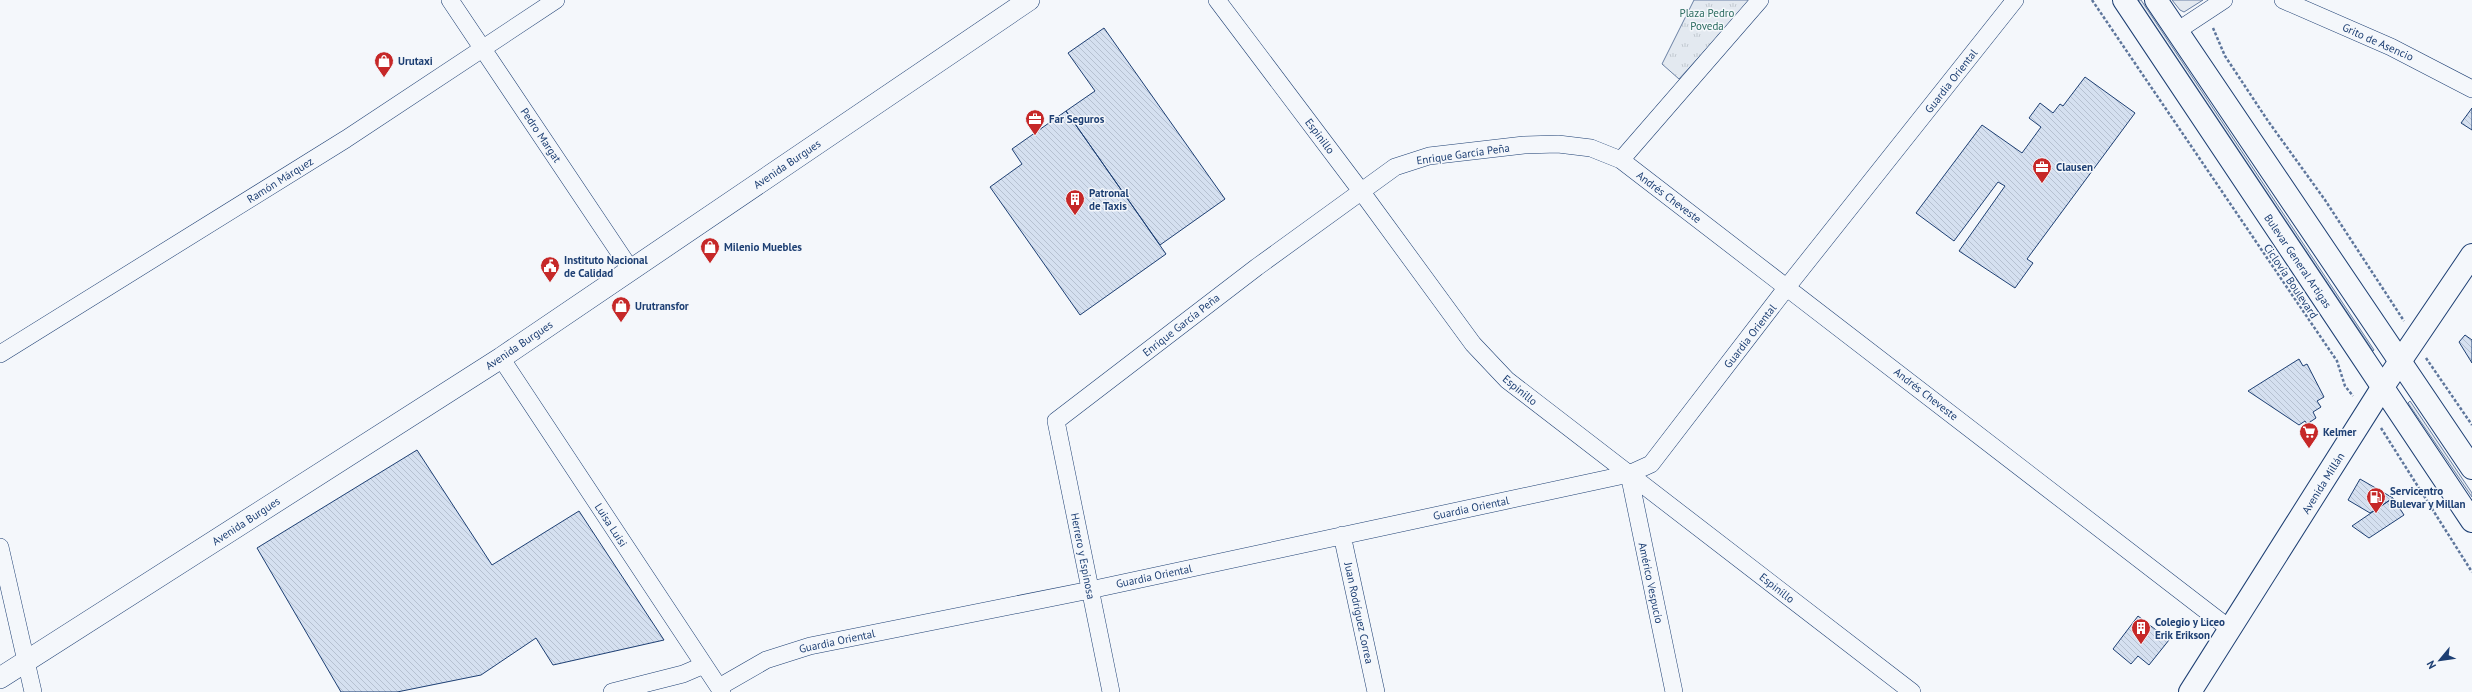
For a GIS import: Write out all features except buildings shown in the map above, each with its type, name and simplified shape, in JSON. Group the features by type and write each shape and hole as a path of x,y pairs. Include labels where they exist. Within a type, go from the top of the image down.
{"main road":[{"name":"Bulevar General Artigas","path":"2124,0 2472,521"},
{"path":"2156,0 2472,468"},
{"name":"Avenida Millán","path":"2190,692 2369,411 2382,388 2472,254"}],"street":[{"name":"Pedro Margat","path":"450,0 631,270"},
{"name":"Ramón Márquez","path":"0,354 346,139 556,0"},
{"name":"Avenida Burgues","path":"0,678 501,358 1029,0"},
{"name":"Espinillo","path":"1217,0 1362,191 1473,344 1491,365 1507,380 1912,692"},
{"path":"1621,160 1760,0"},
{"name":"Guardia Oriental","path":"721,689 766,660 810,646 1090,590 1629,474 1651,464 1787,287 2015,0"},
{"path":"2177,31 2224,0"},
{"name":"Grito de Asencio","path":"2283,0 2391,47 2472,89"},
{"name":"Enrique García Peña","path":"1056,421 1257,267 1395,168 1429,156 1524,145 1558,144 1591,148 1621,160"},
{"name":"Andrés Cheveste","path":"1621,160 2230,629"},
{"name":"Luisa Luisi","path":"501,358 721,689"},
{"name":"Herrero y Espinosa","path":"1056,421 1111,692"},
{"name":"Américo Vespucio","path":"1629,474 1674,692"},
{"name":"Juan Rodríguez Correa","path":"1342,535 1376,692"},
{"path":"0,547 33,692"},
{"path":"612,692 676,676 704,665"}],"path":[{"name":"Ciclovía Boulevard","path":"2092,0 2336,361 2345,386 2351,395 2369,411 2392,444 2472,572"},
{"path":"2204,12 2224,56 2268,121 2326,200 2415,341 2472,425"}],"green space":[{"name":"Plaza Pedro Poveda","path":"1694,0 1751,0 1679,79 1662,64"},
{"path":"2138,0 2141,0 2374,350 2373,351"},
{"path":"2172,0 2203,0 2184,12 2180,10"},
{"path":"2410,401 2472,493 2472,497 2408,403"}],"place":[{"name":"Urutaxi","path":"384,78"},
{"name":"Far Seguros","path":"1035,136"},
{"name":"Clausen","path":"2042,184"},
{"name":"Patronal de Taxis","path":"1075,216"},
{"name":"Milenio Muebles","path":"710,264"},
{"name":"Instituto Nacional de Calidad","path":"550,283"},
{"name":"Urutransfor","path":"621,323"},
{"name":"Kelmer","path":"2309,449"},
{"name":"Servicentro Bulevar y Millan","path":"2376,514"},
{"name":"Colegio y Liceo Erik Erikson","path":"2141,645"}]}
